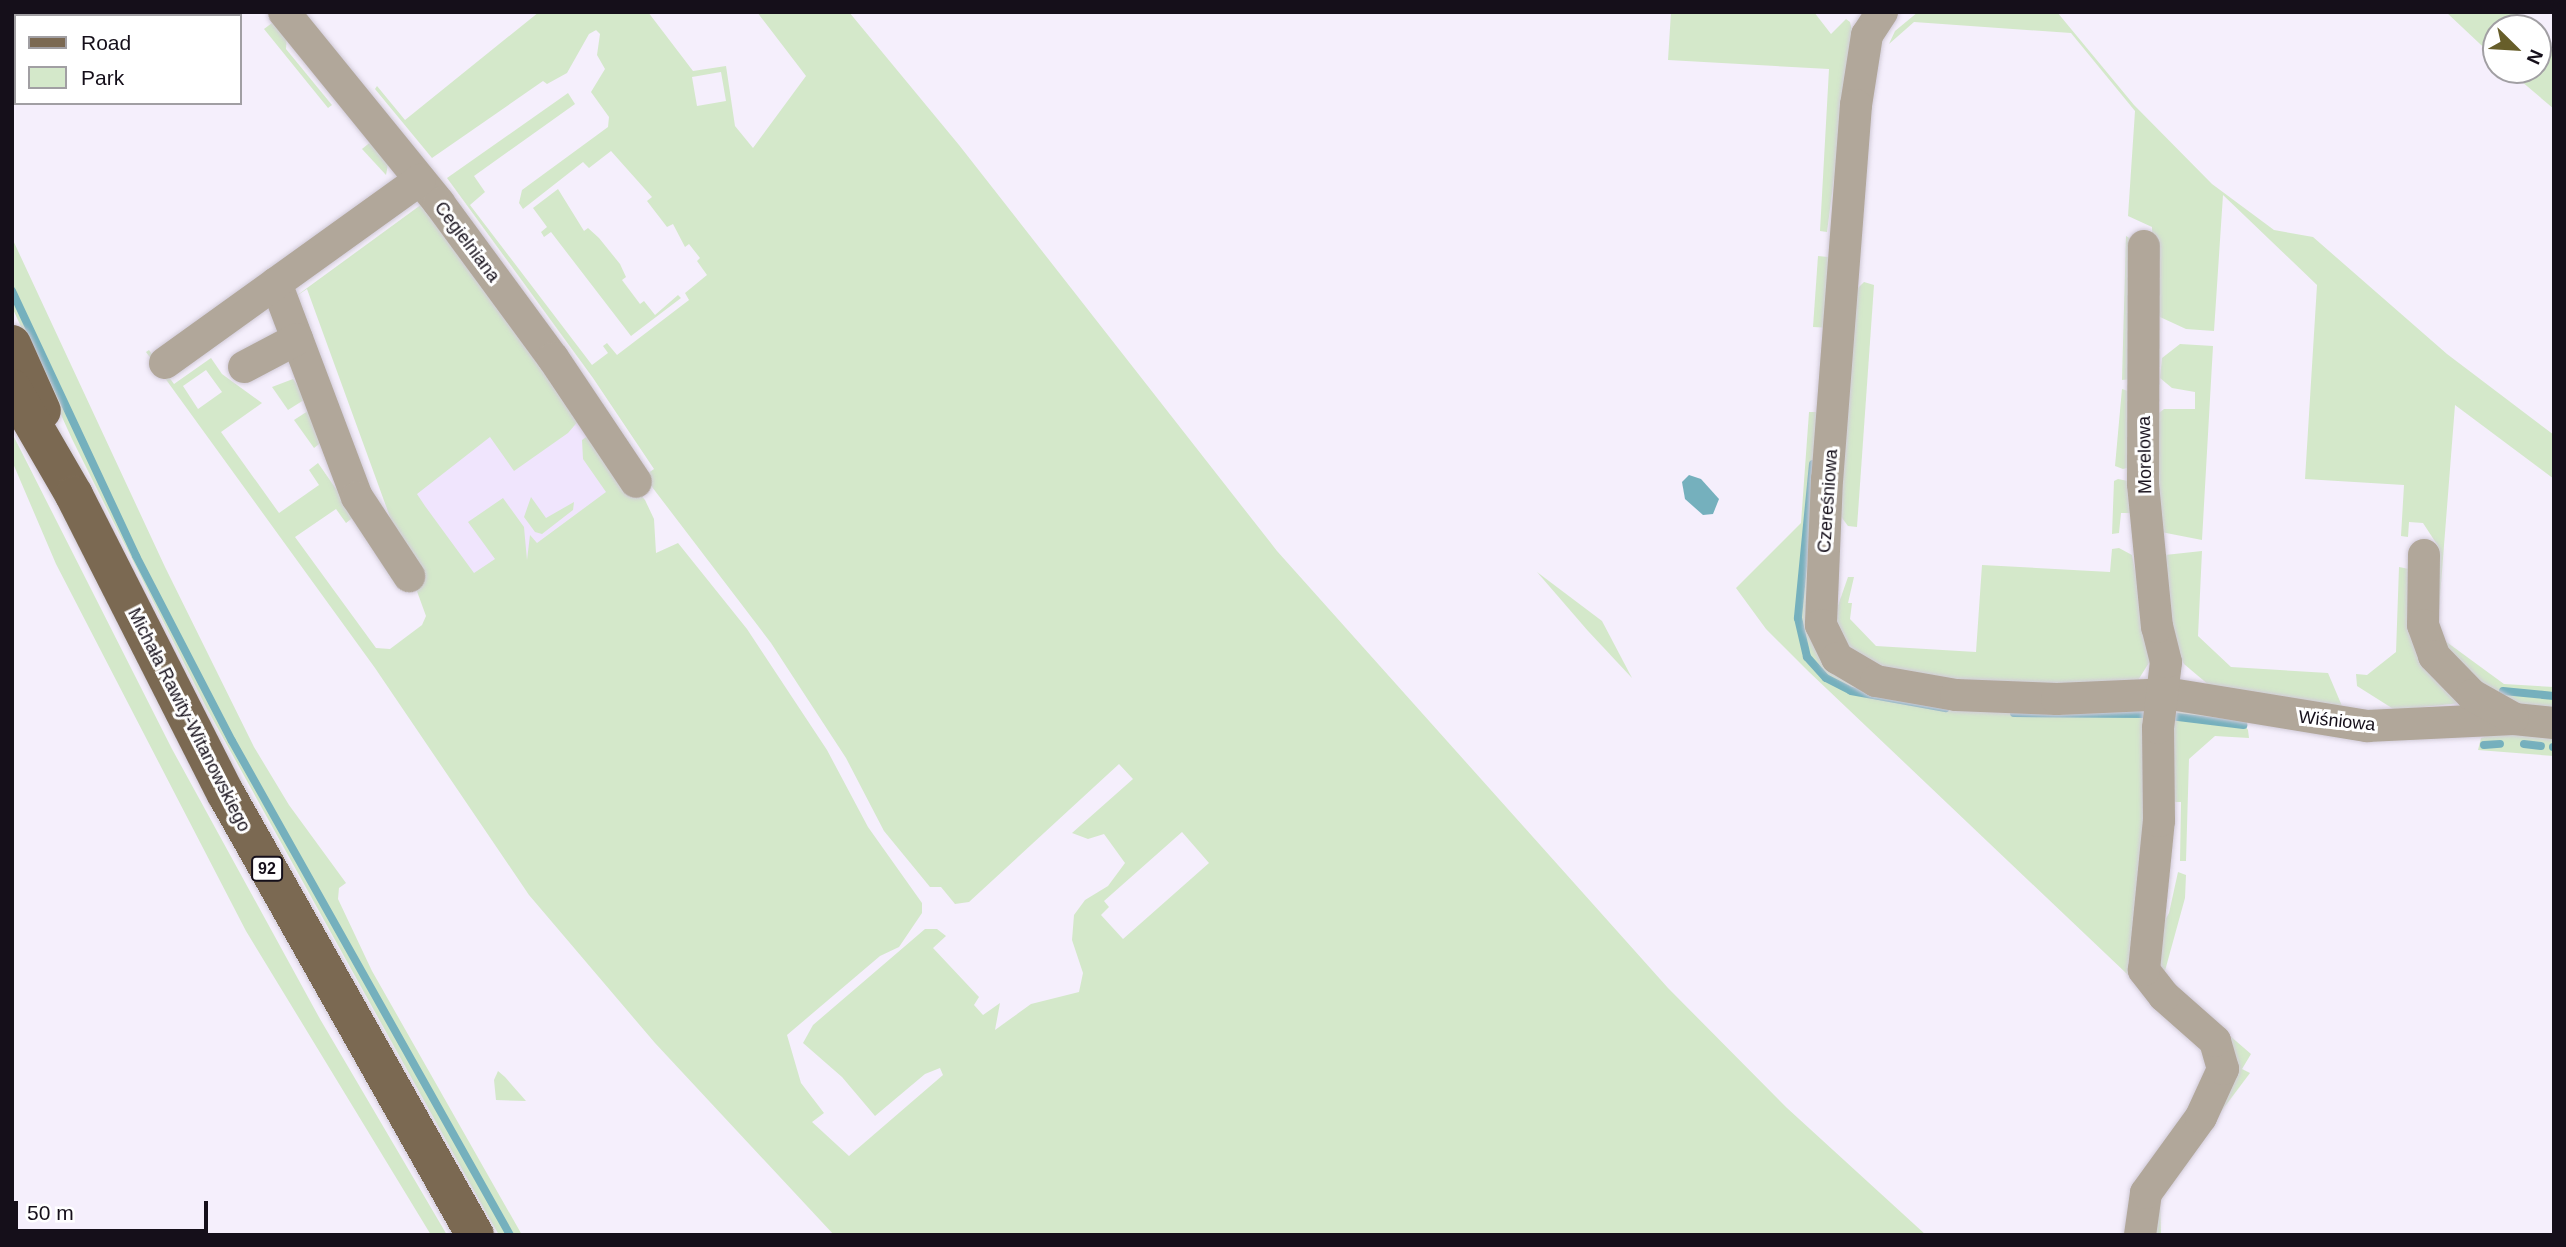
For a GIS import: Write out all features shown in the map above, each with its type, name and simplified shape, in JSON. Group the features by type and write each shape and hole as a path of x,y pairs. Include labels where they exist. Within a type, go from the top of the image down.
{"main road":[{"name":"Michała Rawity-Witanowskiego","path":"12,344 74,495"},
{"name":"Michała Rawity-Witanowskiego","path":"12,388 74,495 226,794 475,1235"}],"street":[{"name":"Cegielniana","path":"284,12 420,180 553,358 636,482"},
{"name":"Czereśniowa","path":"1882,12 1867,35 1856,105 1827,479 1821,625 1825,639 1837,658 1858,673 1906,688 2020,699 2162,694"},
{"path":"165,363 420,180"},
{"name":"Morelowa","path":"2144,246 2143,484 2157,627 2166,662 2179,682 2205,699"},
{"path":"276,283 358,497 409,576"},
{"path":"244,367 297,339"},
{"name":"Wiśniowa","path":"2424,555 2423,625 2434,656 2472,695 2514,719"},
{"name":"Morelowa","path":"2140,1235 2146,1193 2201,1117 2223,1069 2215,1041 2164,996 2144,970 2159,810 2162,694 2166,662"},
{"name":"Wiśniowa","path":"2162,694 2367,726 2514,719 2554,723"}],"shaded area":[{"path":"387,232 578,421 623,492 433,627 415,572"}],"green space":[{"path":"12,12 125,12 14,14 12,93"},
{"path":"539,12 648,12 693,71 726,66 735,126 753,148 806,76 757,12 849,12 959,145 1277,551 1668,988 1787,1108 1926,1235 834,1235 655,1043 529,895 375,668 146,352 149,350 174,384 211,358 222,374 262,403 221,432 279,513 319,485 309,470 318,463 355,516 346,523 336,509 295,537 376,648 390,649 422,625 426,616 307,289 292,299 422,204 580,419 568,433 514,471 490,437 417,494 425,506 474,573 495,559 468,522 503,498 524,527 527,560 530,535 537,543 606,492 583,459 582,440 590,434 645,500 654,519 656,553 678,543 747,629 827,750 868,827 922,903 922,913 899,947 880,956 787,1035 801,1083 824,1113 812,1122 849,1156 943,1075 940,1068 925,1074 875,1116 842,1077 803,1043 813,1025 925,929 937,929 946,936 933,948 979,997 974,1005 983,1015 1000,1003 995,1030 1031,1004 1079,992 1083,973 1072,940 1074,915 1085,900 1108,886 1125,863 1104,834 1088,839 1072,833 1133,779 1119,764 969,902 955,904 941,887 930,887 884,831 846,758 771,643 644,476 654,469 593,378 447,178 568,93 575,104 474,176 485,192 470,205 592,365 608,353 603,346 607,343 617,355 689,300 685,293 707,275 697,261 700,258 689,244 685,247 673,224 667,227 647,201 652,197 611,151 589,168 583,162 523,209 519,203 522,190 608,127 609,117 591,92 605,69 597,55 600,34 596,30 589,34 567,73 547,84 543,81 432,158 375,89 377,86 405,120","holes":["721,72 726,101 697,106 692,77","206,370 222,392 198,409 183,386","1182,832 1209,863 1123,939 1101,915 1109,907 1104,901"]},
{"path":"1671,12 1814,12 1831,34 1846,19 1850,22 1853,35 1842,177 1834,178 1827,232 1820,231 1829,69 1668,60"},
{"path":"1918,12 2057,12 2134,105 2212,184 2274,230 2313,237 2447,354 2554,435 2554,479 2455,405 2437,635 2504,684 2554,687 2554,709 2513,704 2481,692 2439,652 2428,612 2438,546 2423,523 2409,522 2408,537 2401,536 2404,485 2305,479 2317,285 2223,195 2214,331 2186,329 2160,317 2154,300 2152,227 2128,216 2135,111 2071,33 1914,22 1889,44 1895,31"},
{"path":"2446,12 2516,14 2482,14 2482,46"},
{"path":"272,23 287,35 286,49 332,105 328,108 264,29"},
{"path":"2552,47 2554,49 2554,109 2525,84 2552,84"},
{"path":"373,140 388,164 386,175 362,149"},
{"path":"558,189 584,231 588,228 599,238 620,264 626,277 622,280 640,304 644,301 655,315 678,295 681,298 631,336 551,232 544,237 541,232 547,227 533,208"},
{"path":"2126,236 2131,239 2132,379 2122,380"},
{"path":"12,238 165,567 254,747 289,805 346,883 339,888 338,899 372,971 522,1235 499,1235 206,707 72,439 12,307"},
{"path":"1818,256 1828,257 1832,328 1813,327"},
{"path":"1864,282 1874,285 1857,527 1848,526 1839,514 1856,290"},
{"path":"2180,344 2213,346 2202,540 2161,532 2154,417 2164,409 2195,409 2195,392 2172,388 2160,378 2162,358"},
{"path":"293,379 307,398 288,410 272,387"},
{"path":"2122,389 2128,391 2131,467 2123,469 2115,466"},
{"path":"311,409 323,441 314,448 294,420"},
{"path":"1809,412 1816,412 1830,665 2148,707 2146,992 1808,671 1766,629 1736,588 1801,523"},
{"path":"12,433 172,749 320,1019 447,1235 431,1235 246,931 56,564 12,461"},
{"path":"2114,481 2128,481 2131,513 2121,513 2119,533 2112,534"},
{"path":"531,497 546,518 574,502 573,510 542,534 535,532 524,517"},
{"path":"2119,548 2132,555 2152,658 2135,685 1907,681 1850,656 1834,617 1848,577 1854,577 1848,603 1852,603 1850,619 1876,646 1976,652 1982,565 2110,572 2112,549"},
{"path":"2202,551 2198,636 2231,667 2328,673 2342,706 2210,686 2184,664 2171,641 2165,555"},
{"path":"2399,567 2409,569 2461,703 2395,710 2357,686 2356,674 2367,675 2396,652"},
{"path":"1537,572 1602,621 1632,678 1588,631"},
{"path":"2175,710 2243,722 2249,738 2215,736 2189,759 2186,861 2180,861 2181,802 2170,802 2166,775"},
{"path":"2497,733 2554,738 2554,756 2478,750 2481,738"},
{"path":"2178,872 2186,875 2185,898 2163,978 2251,1054 2242,1069 2250,1073 2160,1193 2161,1235 2145,1235 2145,1215 2228,1082 2157,976 2158,933 2169,913"},
{"path":"498,1071 526,1101 496,1100 494,1080"}],"water":[{"path":"1689,475 1701,479 1719,499 1713,514 1703,515 1685,499 1682,482"}],"waterway":[{"path":"12,291 136,556 232,741 510,1235"},
{"path":"1813,464 1798,618 1807,657 1826,678 1851,691 1945,708"},
{"path":"2503,691 2554,696"},
{"path":"2014,713 2146,714"},
{"path":"2170,716 2243,725"},
{"path":"2484,745 2500,744"},
{"path":"2524,744 2541,746"}]}
